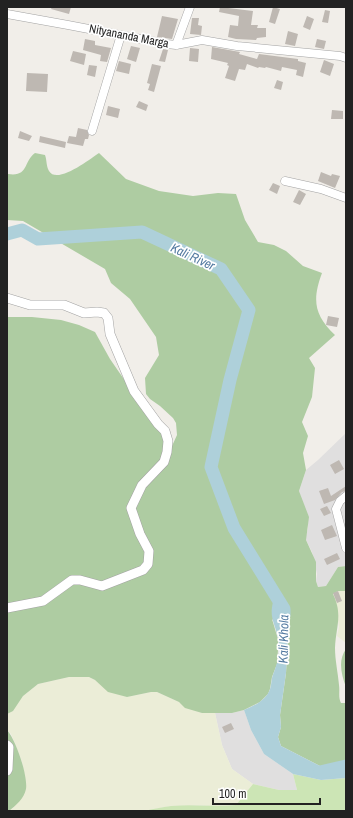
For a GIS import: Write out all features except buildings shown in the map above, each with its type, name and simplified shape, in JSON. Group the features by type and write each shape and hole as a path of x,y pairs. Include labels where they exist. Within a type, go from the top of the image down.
{"street":[{"path":"176,45 190,7"},
{"name":"Nityananda Marga","path":"7,14 176,45 202,40 237,46 340,56 346,58"},
{"path":"92,131 121,35"},
{"path":"285,180 321,189 346,198"},
{"path":"7,298 30,305 64,305 84,313 104,313 108,318 110,334 134,391 158,424 165,431 168,441 164,462 142,485 131,508 140,534 149,551 148,564 143,570 102,586 80,580 72,580 43,601 7,608"},
{"path":"346,496 340,501 336,509 346,548"},
{"path":"7,745 9,747 7,771"}],"shaded area":[{"path":"346,433 346,566 338,567 326,586 318,587 316,581 317,574 312,552 306,540 308,524 299,491 306,470"},
{"path":"244,710 251,730 264,754 293,774 297,790 279,790 253,784 232,769 222,745 215,713 232,713"}],"green space":[{"path":"35,153 45,155 48,169 53,174 59,175 74,170 99,153 126,179 159,191 193,196 218,193 236,194 245,220 258,242 274,245 286,251 303,266 322,273 317,291 317,307 323,321 335,335 309,358 315,368 312,397 302,422 308,436 303,453 306,470 299,491 309,517 306,540 316,562 316,581 318,587 326,586 338,567 346,566 346,591 338,591 333,594 338,608 335,657 340,699 341,703 346,703 346,773 333,766 320,766 281,746 278,737 281,727 280,715 286,673 288,635 272,619 278,639 278,650 277,664 272,677 270,689 268,694 260,702 244,710 232,713 202,713 185,708 179,702 157,692 127,697 108,692 95,680 89,677 69,677 38,684 23,696 13,711 7,714 7,317 32,317 61,320 79,325 95,332 110,359 130,388 161,426 166,445 172,446 177,435 176,423 173,418 146,394 145,378 159,355 156,337 130,299 111,283 105,269 23,221 7,220 7,172 8,174 15,174 23,171"},
{"path":"338,591 346,591 346,643 337,636 339,627 333,593"},
{"path":"346,649 346,687 341,662 343,653"},
{"path":"69,677 89,677 127,697 157,692 179,702 184,706 202,713 215,713 222,745 232,769 253,784 236,805 171,806 144,811 9,811 13,808 26,789 26,783 22,762 11,734 7,730 7,714 16,706 23,696 38,684"},
{"path":"7,730 17,750 23,767 26,783 26,789 23,796 9,811 7,811"},
{"path":"293,774 321,780 346,778 346,811 144,811 171,806 236,805 253,784 279,790 297,790"}],"water":[{"path":"283,598 286,606 288,635 286,673 280,715 281,727 278,737 281,746 320,766 333,766 346,773 346,778 321,780 293,774 264,754 251,730 244,710 262,700 270,689 278,659 279,648 272,616 272,608 273,602"}],"waterway":[{"name":"Kali River","path":"7,234 22,230 38,239 142,232 221,269 249,310 230,380 211,467 234,528 284,609 284,615"},
{"name":"Kali Khola","path":"320,772 346,766"}]}
